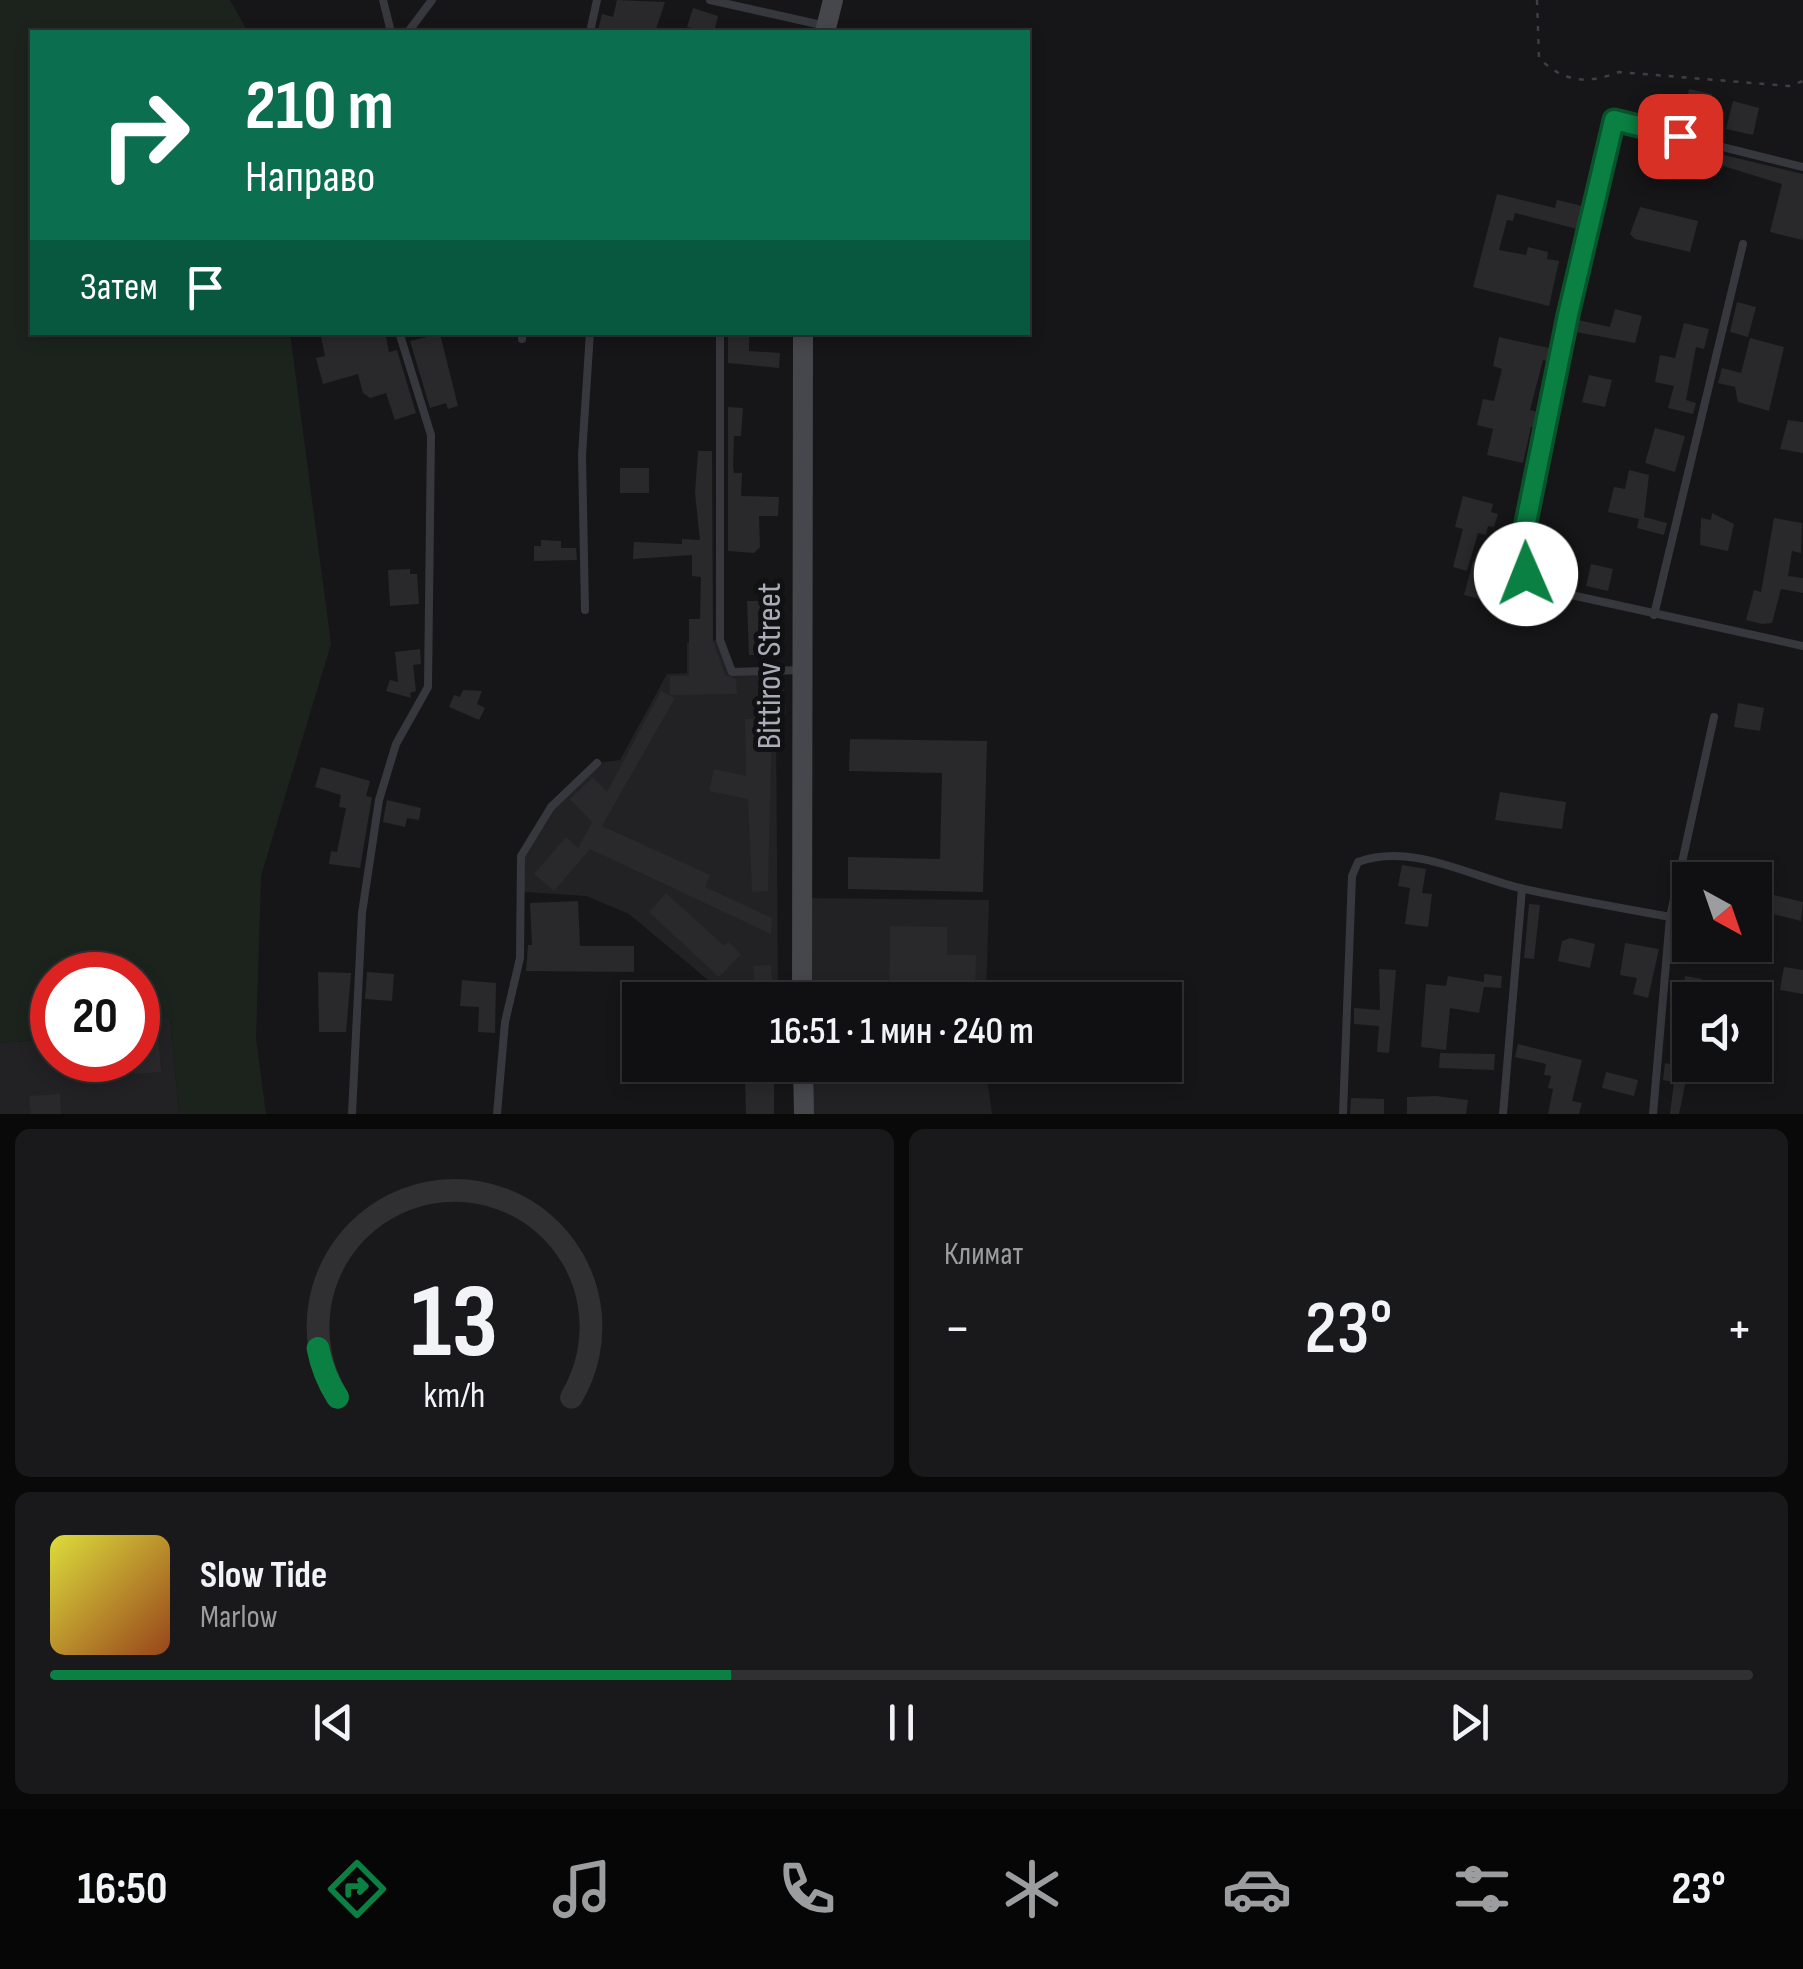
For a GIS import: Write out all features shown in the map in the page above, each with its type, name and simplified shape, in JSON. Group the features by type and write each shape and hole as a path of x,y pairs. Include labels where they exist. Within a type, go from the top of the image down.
{"street":[{"path":"826,30 833,0"},
{"name":"Bittirov Street","path":"802,982 803,335"},
{"path":"803,1082 804,1114"}],"lane":[{"path":"383,0 390,30"},
{"path":"410,30 432,0"},
{"path":"590,30 597,0"},
{"path":"710,0 826,30"},
{"path":"1803,167 1614,120 1568,315 1520,552 1526,574 1544,590 1803,646"},
{"path":"1654,615 1743,244"},
{"path":"352,1114 362,913 379,800 396,744 428,687 431,435 399,335"},
{"path":"585,610 582,455 590,335"},
{"path":"720,335 720,640 732,672 801,670"},
{"path":"1654,1114 1670,918 1714,717"},
{"path":"498,1114 505,1022 520,958 521,856 551,808 597,763"},
{"path":"1343,1114 1352,876 1358,862 1376,856 1414,858 1522,889 1670,918"},
{"path":"1503,1114 1522,889"}],"path":[{"path":"1537,0 1540,58 1553,72 1573,80 1595,81 1619,72 1789,86 1803,81"}],"shaded area":[{"path":"0,0 230,0 247,30 30,30 30,335 290,335 331,644 261,876 256,1039 266,1114 179,1114 170,1018 160,1015 160,952 30,952 30,1041 0,1043"},
{"path":"720,640 733,672 782,670 786,713 776,718 778,982 710,982 629,914 586,896 526,892 517,886 521,856 551,807 597,763 620,760 667,674 687,673 687,643"},
{"path":"801,898 989,900 987,982 802,982"},
{"path":"160,1015 170,1018 179,1114 0,1114 0,1043 30,1041 30,1082 160,1082"},
{"path":"803,1082 987,1082 992,1114 804,1114"}],"building":[{"path":"617,0 665,2 656,30 598,30 602,14 613,17"},
{"path":"693,8 718,16 714,30 687,27"},
{"path":"1689,89 1712,94 1704,135 1645,120 1649,103 1685,111"},
{"path":"1733,101 1759,108 1753,135 1726,129"},
{"path":"1665,140 1701,149 1698,160 1685,157 1679,180 1656,174"},
{"path":"1720,154 1803,174 1803,240 1770,232 1782,184 1717,164"},
{"path":"1497,194 1555,208 1557,200 1582,206 1577,229 1515,213 1513,221 1507,220 1499,250 1526,255 1528,247 1548,252 1547,259 1559,261 1549,306 1473,287"},
{"path":"1640,207 1698,221 1690,252 1635,239 1630,234"},
{"path":"1737,302 1756,307 1748,337 1730,332"},
{"path":"1615,309 1642,316 1635,343 1576,332 1578,320 1610,327"},
{"path":"1684,323 1709,329 1704,349 1696,347 1686,400 1696,403 1693,414 1668,408 1674,386 1655,382 1660,355 1675,358"},
{"path":"321,335 386,335 389,352 397,350 416,413 395,420 386,393 370,398 363,393 358,374 323,384 316,358 325,356"},
{"path":"440,335 458,406 448,409 446,403 430,408 410,341"},
{"path":"728,335 749,336 749,351 780,353 779,368 728,363"},
{"path":"1499,337 1553,349 1550,362 1543,360 1530,410 1542,413 1538,429 1531,427 1523,463 1487,455 1493,429 1477,425 1483,399 1494,401 1502,369 1493,366"},
{"path":"1750,338 1784,347 1769,411 1738,402 1735,387 1718,383 1722,368 1741,373"},
{"path":"1589,375 1612,380 1605,407 1582,402"},
{"path":"728,407 743,408 741,436 734,436 733,466 734,473 742,473 741,496 779,497 778,516 759,516 760,547 754,553 728,551"},
{"path":"1788,420 1803,422 1803,453 1780,449"},
{"path":"1655,428 1685,436 1675,472 1645,463"},
{"path":"698,451 712,451 713,641 725,675 736,679 737,694 670,695 670,676 689,676 689,619 700,619 701,577 692,576 692,555 633,559 634,542 682,544 682,539 700,540 695,493"},
{"path":"620,468 649,468 649,493 620,493"},
{"path":"1629,470 1649,475 1644,517 1667,523 1664,535 1637,528 1639,519 1608,512 1614,487 1625,489"},
{"path":"1463,496 1493,504 1491,512 1498,514 1486,535 1478,533 1467,571 1453,567 1463,529 1455,527"},
{"path":"1712,513 1734,524 1728,551 1700,545 1701,518 1711,520"},
{"path":"1774,518 1802,523 1801,553 1792,551 1788,576 1803,578 1803,593 1781,589 1772,623 1762,624 1746,620 1754,590 1761,592"},
{"path":"541,540 561,541 561,548 576,548 577,560 534,561 534,546 541,546"},
{"path":"1473,561 1499,573 1491,602 1464,595"},
{"path":"1591,564 1613,569 1608,591 1586,586"},
{"path":"410,569 410,574 417,574 419,604 390,606 388,570"},
{"path":"747,601 774,601 776,655 749,655"},
{"path":"420,649 421,664 413,665 416,691 410,693 411,698 386,691 390,680 398,682 395,652"},
{"path":"463,690 482,691 477,704 485,708 479,720 449,707 454,695 460,697"},
{"path":"661,691 675,698 602,826 710,875 705,887 772,918 771,934 590,849 554,891 534,874 566,837 578,848 592,822 570,799 593,777 607,792"},
{"path":"1738,703 1764,708 1760,731 1734,727"},
{"path":"772,718 768,891 752,892 748,799 709,791 714,769 746,776 745,719"},
{"path":"850,739 987,741 983,892 848,889 848,857 940,859 942,773 849,771"},
{"path":"321,767 370,781 366,796 372,797 360,868 329,864 331,851 337,852 346,808 339,807 341,795 315,787"},
{"path":"1500,792 1566,802 1562,829 1495,820"},
{"path":"387,800 421,808 419,820 407,818 405,827 383,822"},
{"path":"1402,865 1426,869 1422,893 1432,894 1428,927 1405,924 1410,888 1398,886"},
{"path":"666,893 724,946 728,942 741,954 719,977 649,912"},
{"path":"1772,894 1803,902 1801,921 1772,914"},
{"path":"578,901 580,946 634,946 634,972 526,971 528,945 532,945 530,903"},
{"path":"1529,904 1540,905 1534,959 1524,958"},
{"path":"890,926 947,927 947,955 976,955 975,982 889,982"},
{"path":"1570,938 1595,944 1590,968 1558,961 1562,941"},
{"path":"1625,943 1659,949 1648,998 1633,994 1637,978 1620,975"},
{"path":"771,965 772,982 754,982 753,966"},
{"path":"1784,967 1803,970 1803,994 1780,990"},
{"path":"1379,969 1396,970 1389,1053 1377,1052 1379,1026 1354,1024 1354,1008 1380,1010"},
{"path":"318,972 351,973 346,1032 319,1032"},
{"path":"367,972 394,974 392,1001 365,999"},
{"path":"1484,974 1502,976 1501,988 1484,987 1479,1013 1450,1008 1446,1050 1421,1047 1426,984 1446,986 1448,976 1484,982"},
{"path":"1685,976 1702,979 1701,982 1684,982"},
{"path":"462,980 496,983 495,1033 478,1032 479,1007 460,1006"},
{"path":"1518,1044 1582,1060 1572,1101 1582,1103 1579,1114 1548,1114 1553,1089 1548,1088 1551,1076 1544,1075 1546,1064 1515,1057"},
{"path":"1440,1053 1495,1054 1494,1070 1439,1068"},
{"path":"1665,1063 1672,1064 1672,1082 1663,1080"},
{"path":"1606,1072 1638,1080 1634,1096 1602,1088"},
{"path":"745,1082 774,1082 774,1114 746,1114"},
{"path":"1674,1082 1686,1082 1679,1114 1670,1114"},
{"path":"60,1094 61,1114 31,1114 29,1096"},
{"path":"1407,1097 1468,1100 1466,1114 1407,1114"},
{"path":"1351,1098 1384,1099 1384,1114 1350,1114"}],"route":[{"path":"1526,574 1520,552 1568,315 1614,120 1680,136"}]}
